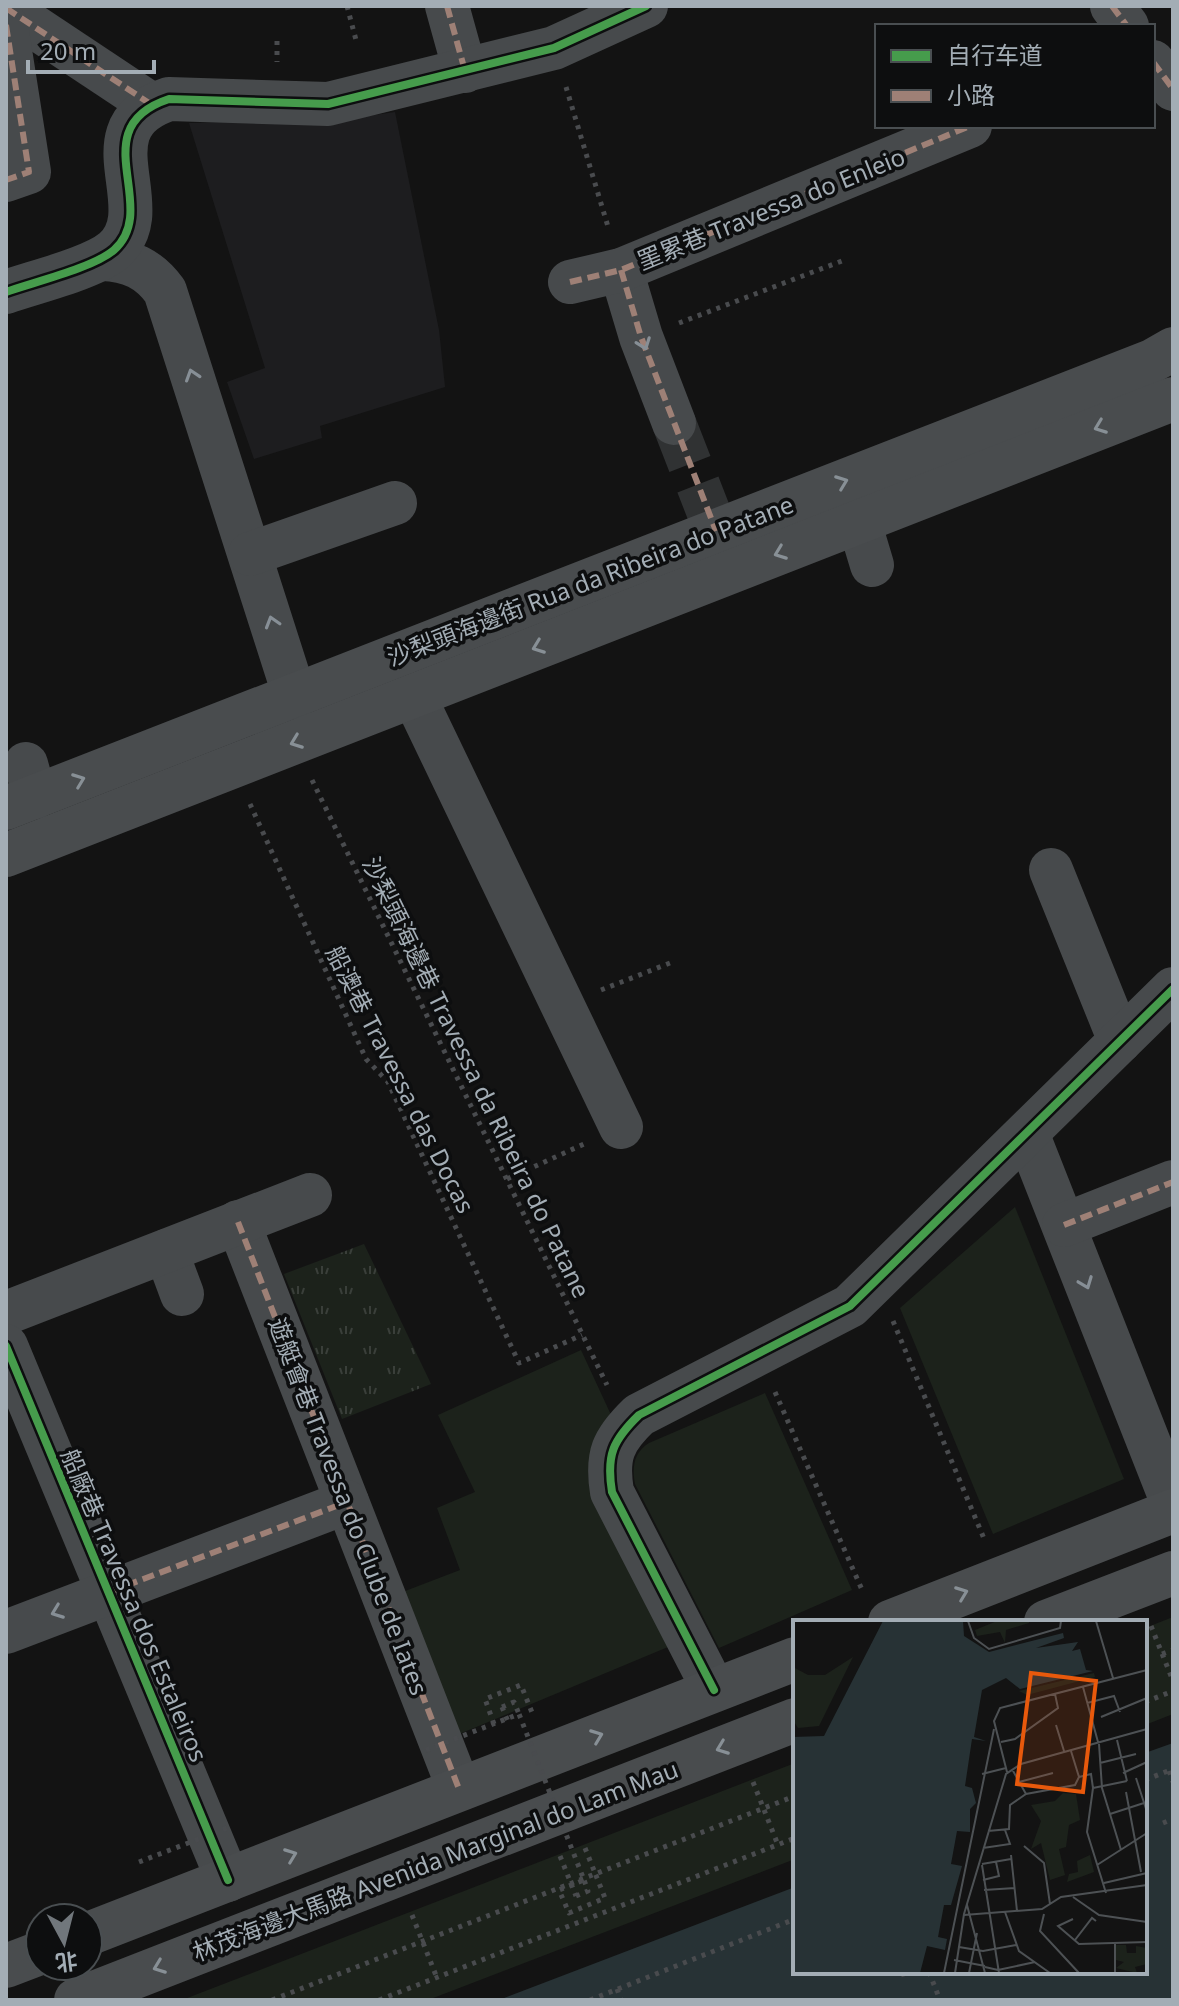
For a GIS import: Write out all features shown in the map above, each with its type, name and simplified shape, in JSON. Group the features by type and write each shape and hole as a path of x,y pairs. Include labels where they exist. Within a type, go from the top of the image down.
{"main road":[{"name":"沙梨頭海邊街 Rua da Ribeira do Patane","path":"23,790 295,697 1138,367 1173,349"},
{"name":"沙梨頭海邊街 Rua da Ribeira do Patane","path":"6,855 414,696 861,539 1173,399"},
{"path":"877,1608 1001,1578 1173,1511"},
{"path":"1051,1620 1173,1573"},
{"path":"104,1928 793,1660"},
{"name":"林茂海邊大馬路 Avenida Marginal do Lam Mau","path":"76,2000 793,1721"},
{"path":"445,1795 453,1854"}],"street":[{"path":"447,6 465,71"},
{"path":"6,292 102,259 117,248 125,235 130,192 124,149 128,132 144,111 169,99 328,104 554,48 646,6"},
{"path":"1112,6 1126,24"},
{"path":"6,8 144,111"},
{"path":"6,25 29,172 6,180"},
{"name":"罣累巷 Travessa do Enleio","path":"570,282 621,270 965,128"},
{"path":"102,259 121,259 139,266 154,276 165,291 295,697"},
{"path":"621,270 641,337 674,423"},
{"path":"250,554 395,503"},
{"name":"沙梨頭海邊街 Rua da Ribeira do Patane","path":"414,696 621,1127"},
{"path":"1051,870 1120,1041"},
{"path":"714,1690 612,1492 609,1471 612,1449 627,1426 639,1415 850,1306 1173,989"},
{"path":"1027,1133 1173,1504"},
{"path":"1064,1225 1173,1182"},
{"path":"6,1313 310,1195"},
{"name":"遊艇會巷 Travessa do Clube de Iates","path":"238,1222 347,1502 445,1795"},
{"path":"166,1251 182,1294"},
{"name":"船廠巷 Travessa dos Estaleiros","path":"6,1346 228,1880"},
{"path":"6,1632 347,1502"}],"path":[{"path":"347,6 356,40"},
{"path":"277,41 277,56"},
{"path":"554,48 621,270"},
{"path":"641,337 847,259"},
{"path":"563,1006 670,963"},
{"path":"507,1179 621,1127"},
{"path":"876,1281 1001,1578"},
{"path":"758,1353 877,1608"},
{"path":"1173,1650 1162,1654 1173,1681"},
{"path":"494,1724 485,1699 497,1694 521,1685 531,1709"},
{"path":"1147,1701 1173,1691"},
{"path":"507,1719 502,1707 514,1702 588,1891 576,1896 571,1885"},
{"path":"426,1750 519,1714"},
{"path":"737,1743 778,1845"},
{"path":"1147,1779 1171,1770 1173,1782"},
{"path":"272,2000 793,1797"},
{"path":"1163,1823 1173,1819"},
{"path":"139,1862 227,1828"},
{"path":"379,2000 793,1839"},
{"path":"584,1880 559,1890 569,1913 605,1898 595,1873"},
{"path":"397,1875 437,1978"},
{"path":"590,2000 793,1920"},
{"path":"930,1974 940,2000"},
{"path":"617,1989 621,2000"}],"shaded area":[{"path":"395,112 439,330 445,387 320,426 322,438 254,459 227,382 265,368 189,123 346,119"},
{"path":"1173,1743 1173,2000 499,2000 793,1888 793,1974 1147,1974 1147,1752"}],"green space":[{"path":"1015,1207 1124,1479 993,1534 900,1308"},
{"path":"364,1244 431,1384 342,1419 284,1274"},
{"path":"581,1350 612,1417 668,1647 457,1735 400,1593 460,1570 437,1508 475,1492 438,1415"},
{"path":"765,1393 852,1590 719,1648 635,1484 634,1467 640,1451 649,1443"},
{"path":"1173,1617 1173,1714 1147,1724 1147,1627"},
{"path":"793,1764 793,1860 428,2000 182,2000"}],"tunnel":[{"path":"674,423 716,531"}],"marked path":[{"path":"447,6 465,71"},
{"path":"1112,6 1126,24"},
{"path":"6,8 152,105"},
{"path":"6,25 29,172 6,180"},
{"path":"1155,65 1173,89"},
{"path":"570,282 621,270 965,128"},
{"path":"621,270 641,337 716,531"},
{"path":"1064,1225 1173,1182"},
{"path":"238,1222 459,1789"},
{"path":"109,1592 347,1502"}],"cycle path":[{"path":"6,292 78,269 114,250 127,232 130,212 126,169 130,129 143,112 169,99 328,104 554,48 646,6"},
{"path":"714,1690 612,1492 610,1468 617,1441 639,1415 850,1306 1173,989"},
{"path":"6,1346 228,1880"}]}
